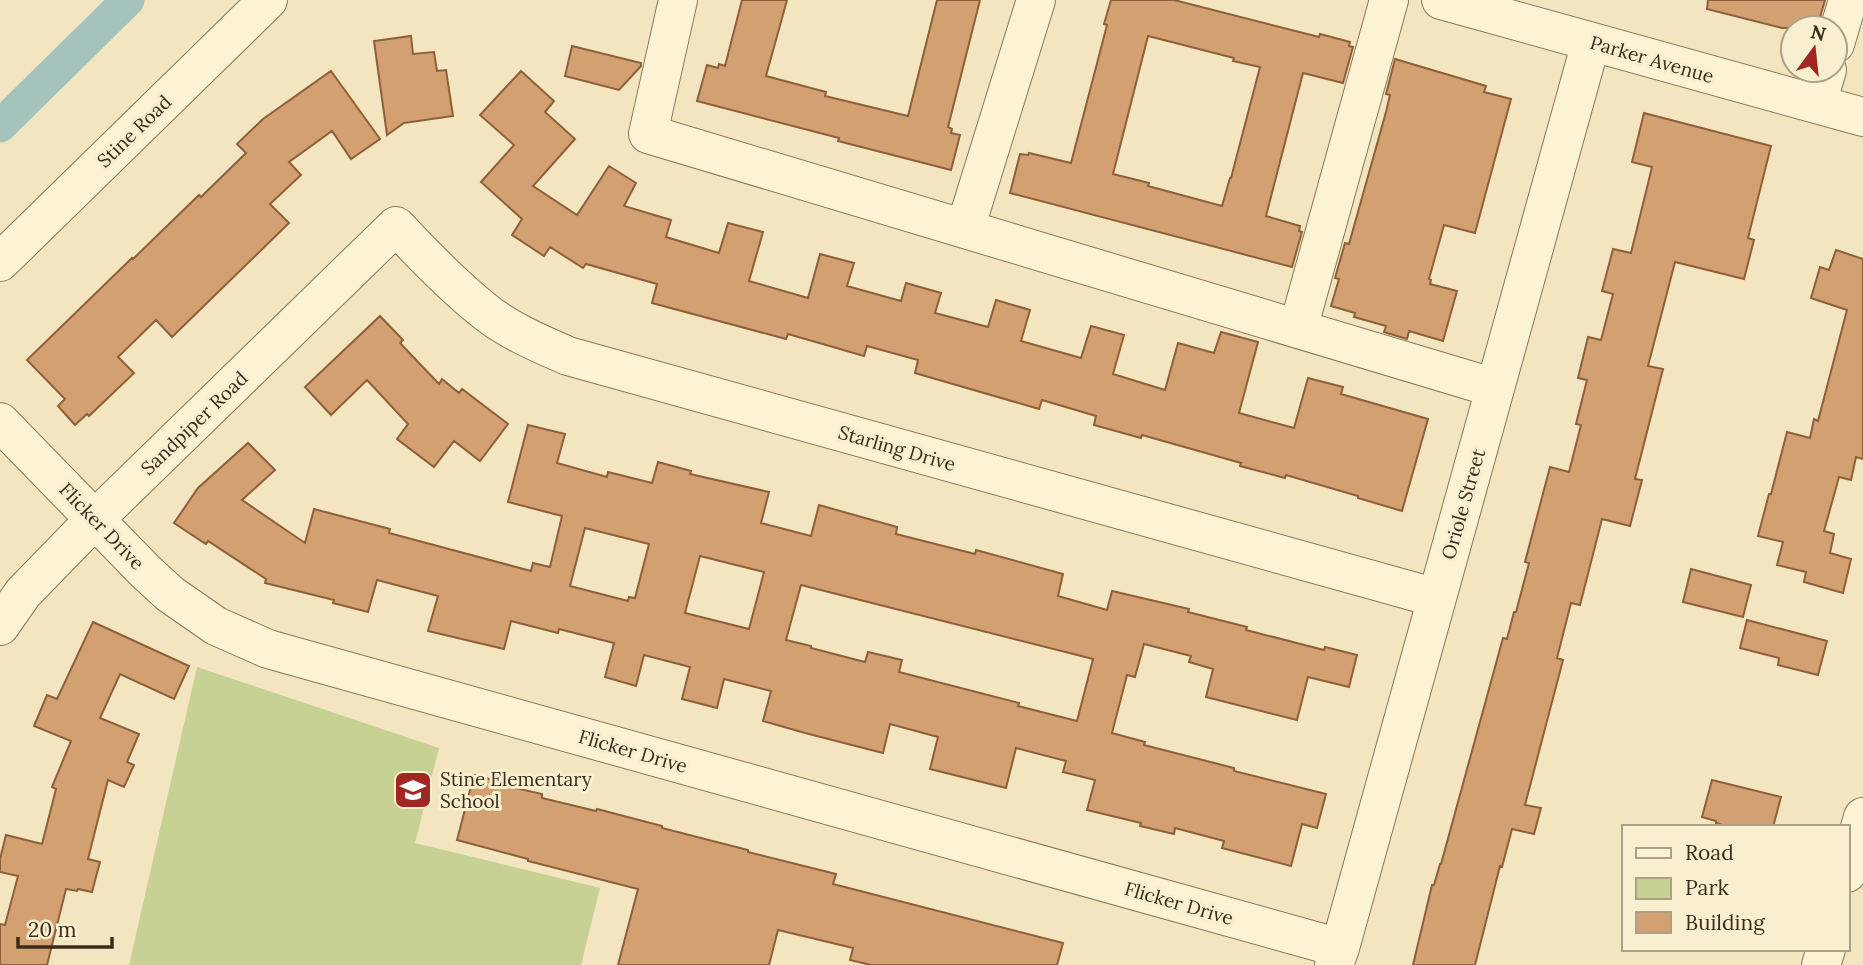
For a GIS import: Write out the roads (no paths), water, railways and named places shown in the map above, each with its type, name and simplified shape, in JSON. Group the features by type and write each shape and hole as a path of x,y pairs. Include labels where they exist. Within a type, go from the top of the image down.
{"street":[{"name":"Stine Road","path":"0,262 268,0"},
{"path":"678,0 648,134 1495,388"},
{"path":"965,229 1036,0"},
{"path":"1298,329 1389,0"},
{"name":"Parker Avenue","path":"1441,0 1591,42 1822,87 1863,117"},
{"name":"Oriole Street","path":"1337,956 1591,42"},
{"name":"Sandpiper Road","path":"0,626 23,593 95,519 396,226"},
{"name":"Starling Drive","path":"396,226 446,278 484,311 527,338 568,356 1437,598"},
{"name":"Flicker Drive","path":"0,422 170,594 216,626 268,649 1337,956"},
{"path":"1849,866 1863,817"}],"waterway":[{"path":"0,126 128,0"}],"place":[{"name":"Stine Elementary School","path":"413,790"}]}
